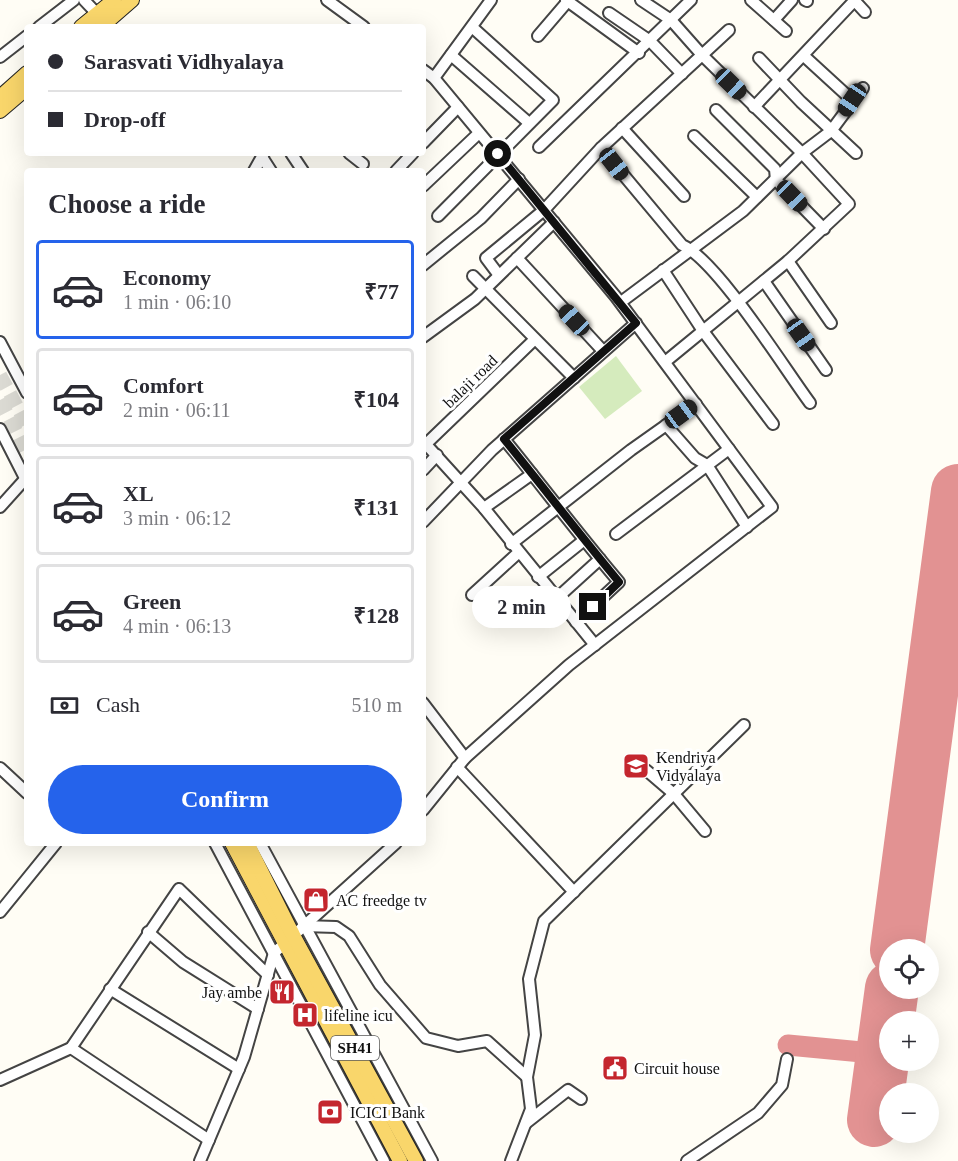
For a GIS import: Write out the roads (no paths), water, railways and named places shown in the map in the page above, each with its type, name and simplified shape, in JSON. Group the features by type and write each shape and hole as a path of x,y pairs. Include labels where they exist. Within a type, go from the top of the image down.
{"main road":[{"path":"101,21 114,0"},
{"path":"101,21 132,0"},
{"path":"0,97 24,77"},
{"path":"0,111 24,91"},
{"name":"SH41","path":"246,846 416,1161"},
{"name":"SH41","path":"294,934 400,1161"}],"street":[{"path":"43,24 74,0"},
{"path":"84,0 101,21"},
{"path":"327,0 350,23"},
{"path":"434,78 491,0"},
{"path":"641,0 671,20 702,56 802,153 849,204 788,261 665,362"},
{"path":"539,147 639,53 691,0"},
{"path":"752,0 786,31"},
{"path":"774,20 792,0"},
{"path":"754,107 781,81 854,0 865,12"},
{"path":"538,36 567,1 639,53"},
{"path":"609,12 650,41 682,74"},
{"path":"438,216 553,100 472,27"},
{"path":"498,274 486,258 544,210 601,148 729,30"},
{"path":"0,57 24,38"},
{"path":"451,55 529,123"},
{"path":"804,56 852,100"},
{"path":"759,58 856,153"},
{"path":"426,72 434,78 621,302 772,507 595,645 465,758 426,802"},
{"path":"621,302 694,250 758,197 802,153 831,131 863,88"},
{"path":"426,140 458,107"},
{"path":"716,110 775,169 776,180 824,229"},
{"path":"622,128 684,196"},
{"path":"426,183 480,133"},
{"path":"694,136 758,197"},
{"path":"601,148 682,245 694,250 738,303 810,403"},
{"path":"354,156 363,164"},
{"path":"399,168 410,156"},
{"path":"426,263 481,218 519,179"},
{"path":"426,335 475,299 498,274 554,222"},
{"path":"517,258 603,351"},
{"path":"788,261 831,323"},
{"path":"663,270 703,331 773,424"},
{"path":"473,276 574,378"},
{"path":"764,281 826,370"},
{"path":"426,519 504,439 636,323"},
{"name":"balaji road","path":"426,441 534,340"},
{"path":"0,342 24,387"},
{"path":"511,543 696,404"},
{"path":"666,425 695,458 707,465 747,527"},
{"path":"0,429 24,476"},
{"path":"504,439 559,506 583,541 619,582 576,622"},
{"path":"426,443 484,508 518,554 595,645"},
{"path":"616,534 729,449"},
{"path":"426,467 437,455"},
{"path":"484,508 532,474"},
{"path":"0,507 24,482"},
{"path":"538,577 583,541"},
{"path":"472,595 518,554"},
{"path":"556,599 600,560"},
{"path":"426,708 465,758"},
{"path":"511,1161 531,1109 527,1077 535,1035 529,979 544,921 744,724"},
{"path":"0,768 24,790"},
{"path":"458,768 574,892"},
{"path":"646,770 674,794 705,831"},
{"path":"0,912 54,846"},
{"path":"217,846 384,1161"},
{"path":"200,1161 244,1057 274,953 393,846"},
{"path":"0,1080 71,1048 179,889 268,975"},
{"path":"294,934 336,927 349,936 380,984 426,1038 458,1046 487,1041 527,1077"},
{"path":"148,932 183,962 258,1009"},
{"path":"294,934 432,1161"},
{"path":"110,989 239,1069"},
{"path":"71,1048 209,1140"},
{"path":"687,1161 758,1113 782,1085 787,1059"},
{"path":"526,1123 568,1090 580,1099"}],"tunnel":[{"path":"0,375 24,419"},
{"path":"0,400 24,447"}],"place":[{"name":"Kendriya Vidyalaya","path":"636,766"},
{"name":"AC freedge tv","path":"316,900"},
{"name":"Jay ambe","path":"282,992"},
{"name":"lifeline icu","path":"305,1015"},
{"name":"Circuit house","path":"615,1068"},
{"name":"ICICI Bank","path":"330,1112"}]}
